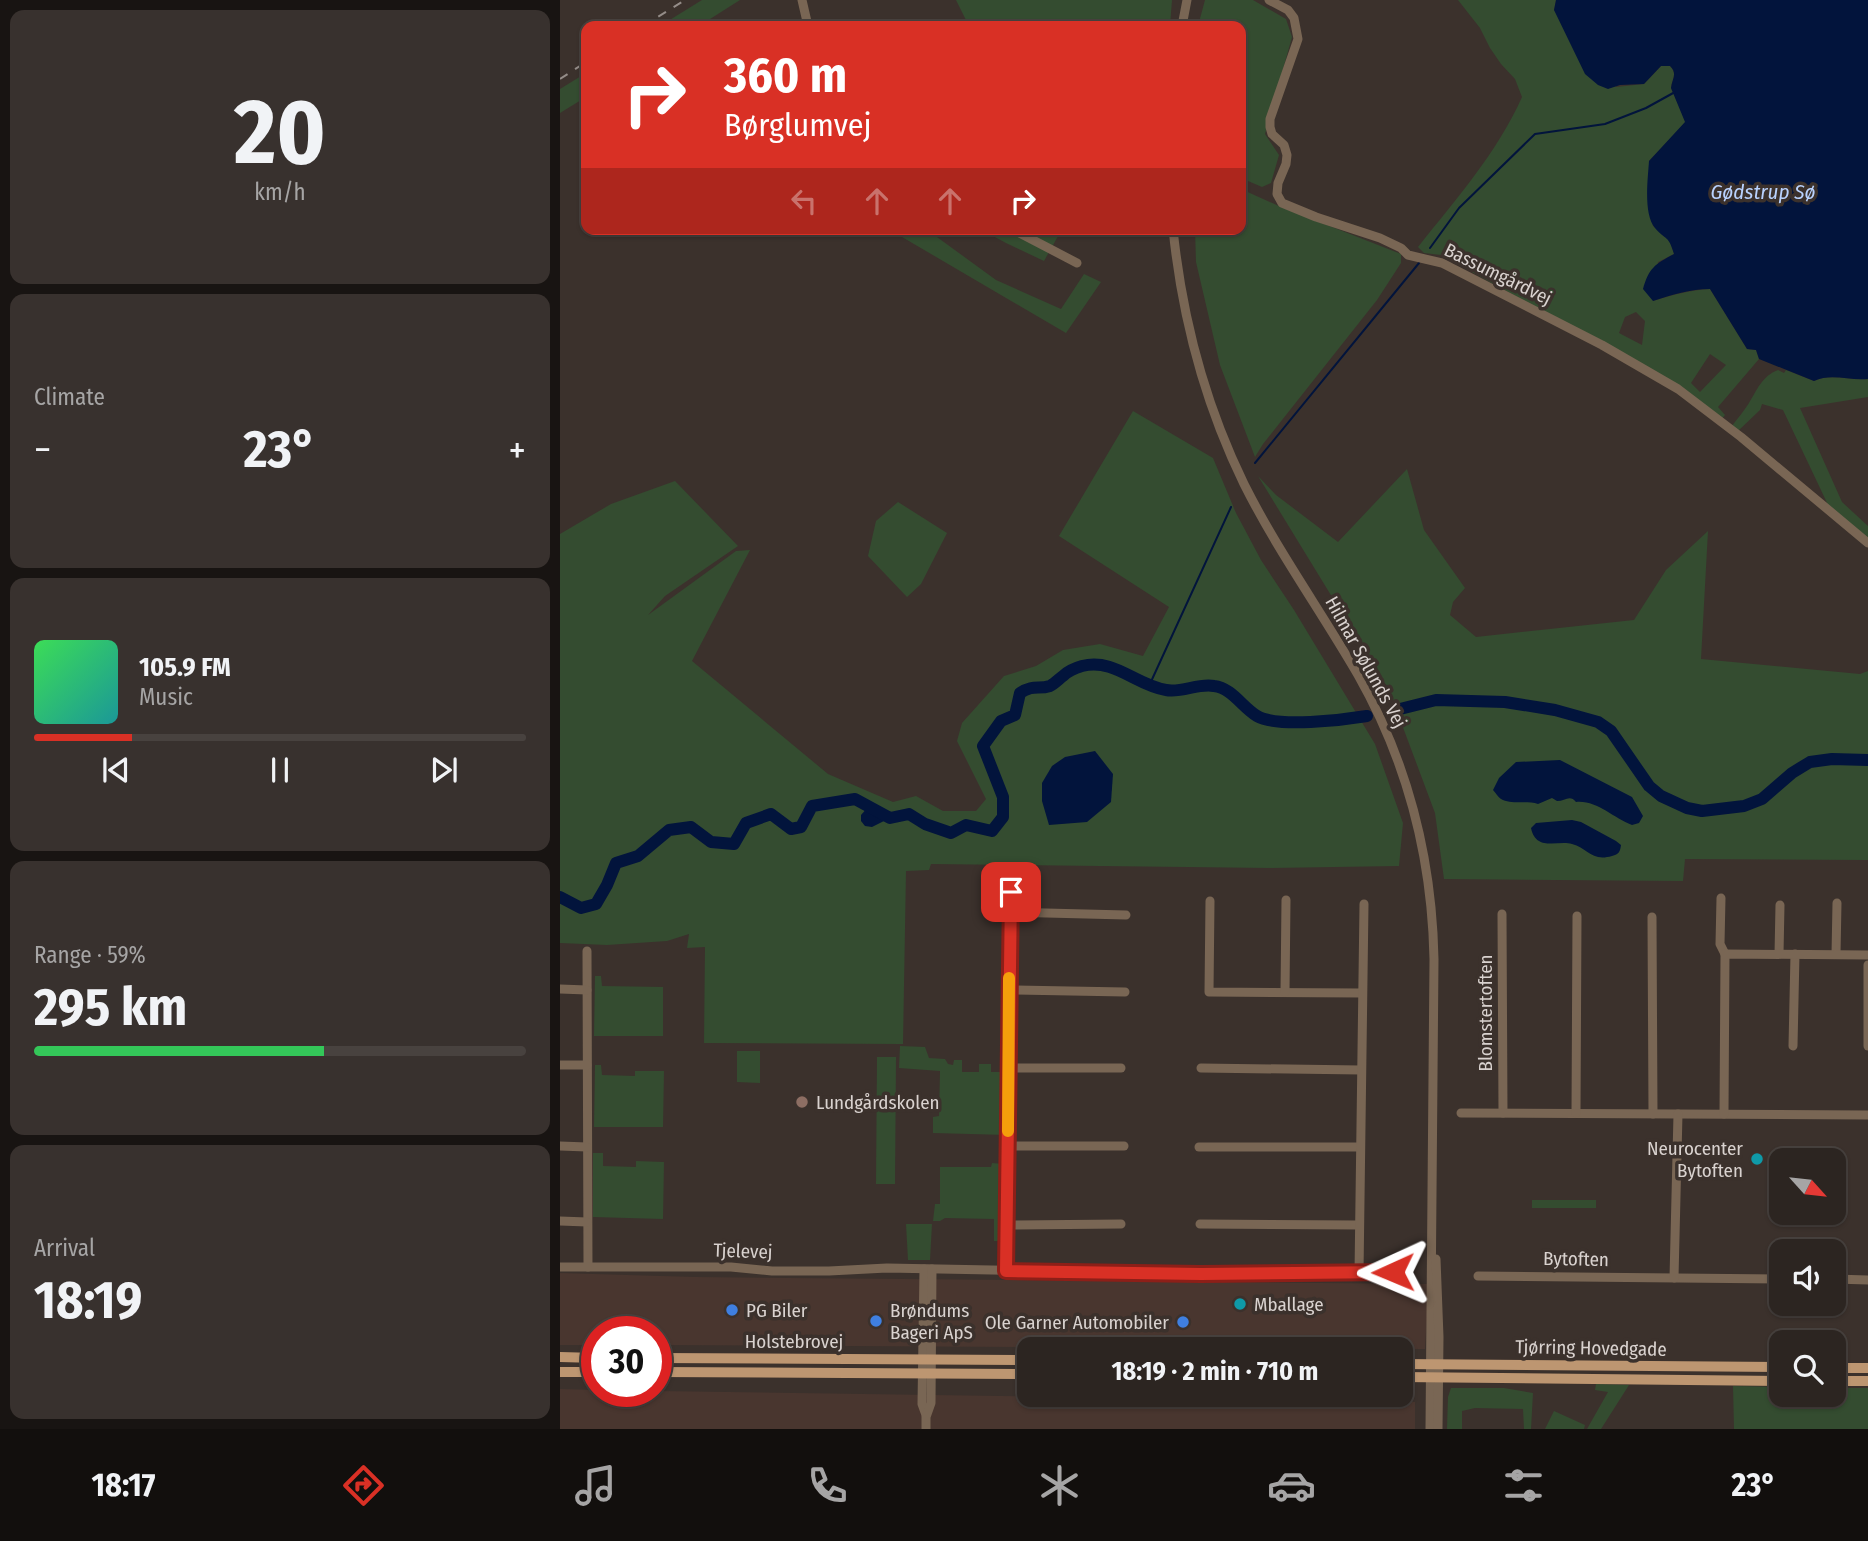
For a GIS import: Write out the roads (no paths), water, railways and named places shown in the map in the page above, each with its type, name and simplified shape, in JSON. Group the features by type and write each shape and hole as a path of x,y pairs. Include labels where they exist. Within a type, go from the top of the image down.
{"main road":[{"path":"560,1357 581,1358"},
{"name":"Holstebrovej","path":"672,1358 927,1360"},
{"path":"927,1360 1017,1360"},
{"name":"Tjørring Hovedgade","path":"1413,1364 1769,1367"},
{"path":"1846,1368 1868,1368"},
{"path":"560,1372 581,1372"},
{"name":"Holstebrovej","path":"672,1372 927,1373"},
{"path":"927,1373 1017,1374"},
{"name":"Tjørring Hovedgade","path":"1413,1377 1769,1381"},
{"path":"1846,1381 1868,1381"}],"street":[{"path":"802,0 807,21"},
{"path":"1183,21 1187,0"},
{"name":"Bassumgårdvej","path":"1269,0 1288,10 1294,18 1298,38 1270,119 1272,134 1284,145 1287,155 1278,183 1277,194 1282,203 1380,238 1401,248 1408,255 1442,263 1602,345 1678,389 1741,437 1868,543"},
{"path":"1023,235 1077,263"},
{"name":"Hilmar Sølunds Vej","path":"1174,235 1182,297 1193,345 1224,437 1258,510 1374,705 1400,765 1416,815 1428,874 1433,936 1433,1219 1437,1272 1434,1378"},
{"path":"1006,1271 1010,873"},
{"path":"1721,898 1720,944 1725,954 1724,1114"},
{"path":"1285,992 1286,900"},
{"path":"1210,901 1209,992 1362,993"},
{"path":"1836,954 1837,903"},
{"path":"1359,1273 1364,904"},
{"path":"1779,954 1780,905"},
{"path":"1010,912 1126,915"},
{"name":"Blomstertoften","path":"1502,914 1503,1113"},
{"path":"1576,1113 1577,916"},
{"path":"1652,917 1653,1114"},
{"path":"587,951 588,1267"},
{"path":"1725,954 1868,955"},
{"path":"1793,1045 1795,954"},
{"path":"1868,965 1868,1046"},
{"path":"560,989 587,990"},
{"path":"1009,990 1125,992"},
{"path":"560,1065 587,1065"},
{"path":"1008,1068 1121,1069"},
{"path":"1201,1069 1362,1070"},
{"path":"1461,1112 1868,1115"},
{"path":"1674,1278 1678,1114"},
{"path":"560,1146 587,1146"},
{"path":"1007,1146 1124,1146"},
{"path":"1199,1147 1360,1147"},
{"path":"560,1221 587,1222"},
{"path":"1007,1225 1121,1224"},
{"path":"1200,1224 1359,1225"},
{"name":"Tjelevej","path":"560,1267 1201,1274 1393,1272"},
{"path":"926,1429 922,1404 927,1373 928,1269"},
{"name":"Bytoften","path":"1478,1276 1769,1279"},
{"path":"1846,1279 1868,1280"},
{"path":"1430,1429 1434,1378"},
{"path":"1434,1378 1438,1429"}],"water":[{"name":"Gødstrup Sø","path":"1556,0 1868,0 1868,379 1834,377 1814,381 1759,359 1756,350 1747,349 1710,289 1688,291 1653,301 1643,289 1654,267 1674,254 1668,240 1651,222 1647,196 1649,161 1685,122 1671,88 1674,72 1670,66 1661,66 1644,84 1620,85 1608,89 1598,85 1585,74 1554,10"},
{"path":"1095,751 1113,774 1111,802 1087,822 1049,825 1042,801 1042,783 1052,766 1065,757"},
{"path":"1560,760 1632,797 1643,816 1639,823 1632,825 1598,807 1576,802 1572,798 1557,801 1552,798 1538,804 1509,802 1501,799 1493,790 1499,778 1516,762"},
{"path":"869,806 890,818 872,827 865,826 861,815"},
{"path":"1572,820 1616,841 1621,845 1619,852 1612,856 1599,857 1572,844 1542,843 1531,828 1536,823"}],"waterway":[{"path":"1430,248 1459,208 1535,134 1605,124 1646,108 1675,92"},
{"path":"1255,463 1419,263"},
{"path":"1149,686 1231,507"},
{"path":"560,897 581,908 596,904 616,863 638,856 669,830 691,827 711,842 734,844 746,823 771,814 791,829 801,827 812,806 855,799 890,818 909,814 925,824 951,833 966,825 992,831 1003,817 1003,797 983,746 1001,721 1015,715 1020,693 1050,686 1069,671 1082,666 1105,666 1166,690 1208,685 1220,687 1266,720 1310,722 1367,716"},
{"path":"1392,711 1436,700 1505,702 1555,710 1598,722 1611,731 1649,786 1661,796 1687,808 1702,811 1744,806 1762,799 1792,773 1810,762 1832,759 1868,760"}],"railway":[{"path":"651,21 685,0"},
{"path":"560,79 581,65"}],"place":[{"name":"Lundgårdskolen","path":"802,1102"},
{"name":"Neurocenter Bytoften","path":"1757,1159"},
{"name":"Mballage","path":"1240,1304"},
{"name":"PG Biler","path":"732,1310"},
{"name":"Brøndums Bageri ApS","path":"876,1321"},
{"name":"Ole Garner Automobiler","path":"1183,1322"}]}
